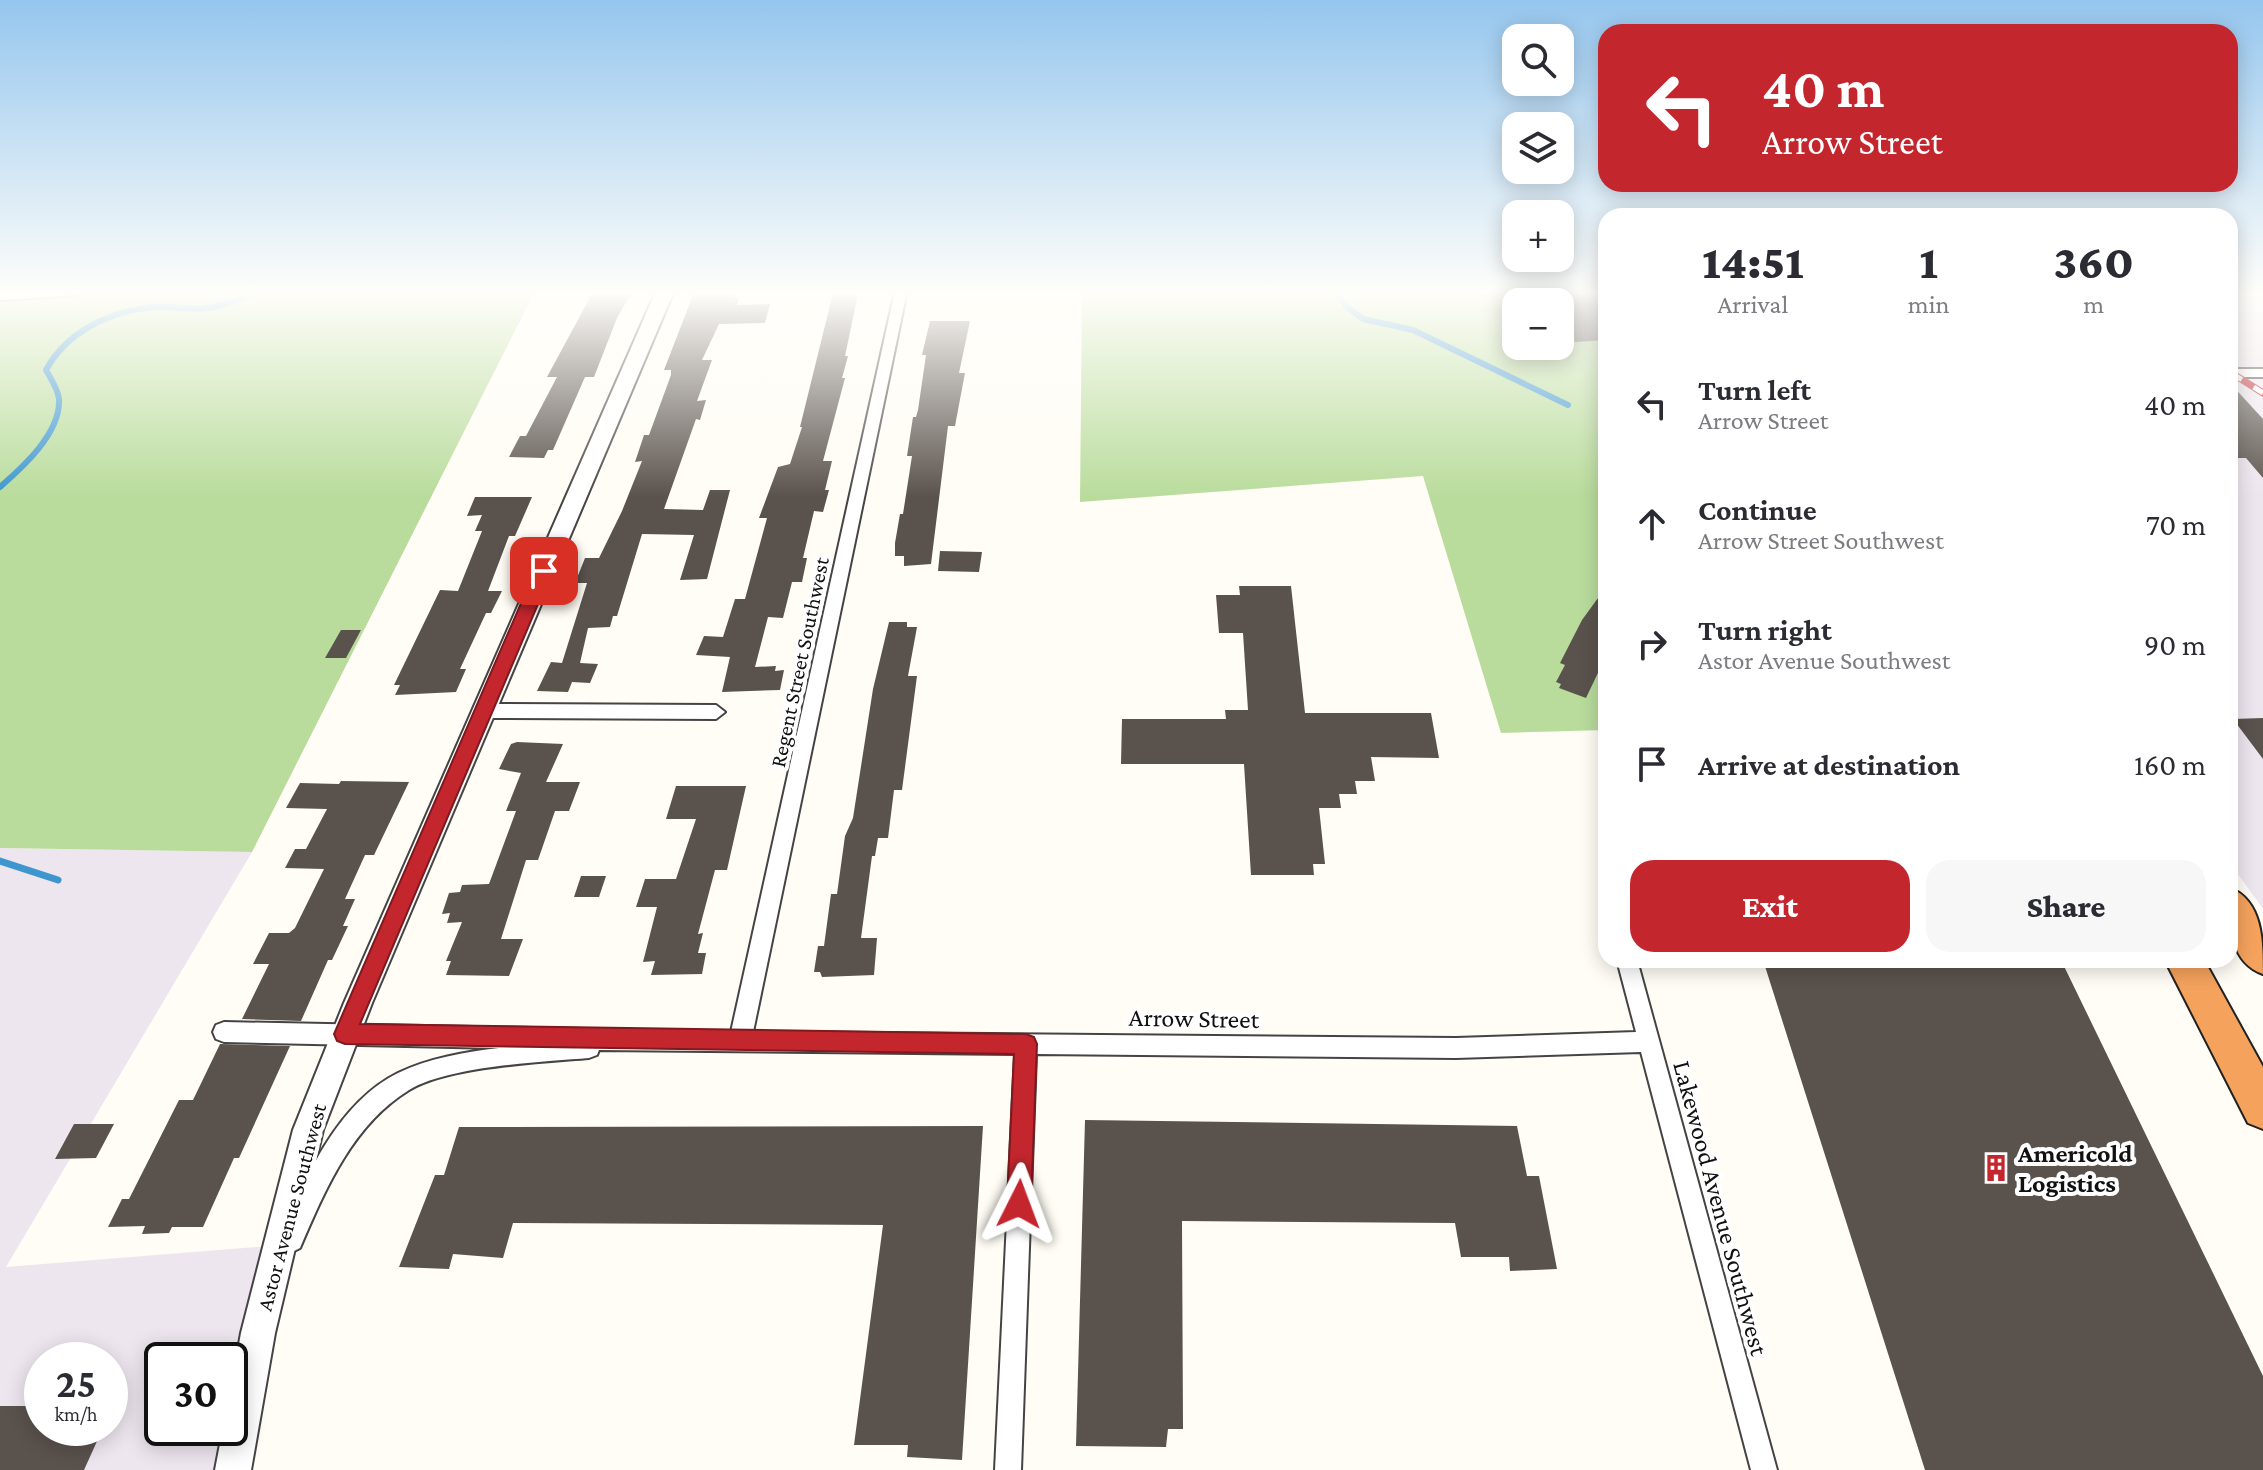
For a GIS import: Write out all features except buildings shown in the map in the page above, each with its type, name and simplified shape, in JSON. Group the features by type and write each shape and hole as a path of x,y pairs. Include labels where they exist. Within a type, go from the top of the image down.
{"highway":[{"path":"2238,917 2263,957"},
{"path":"2188,968 2263,1109"}],"street":[{"name":"Astor Avenue Southwest","path":"233,1470 258,1333 308,1130 345,1034 635,360"},
{"name":"Regent Street Southwest","path":"740,1041 886,360"},
{"path":"2238,373 2263,373"},
{"path":"483,711 716,712"},
{"name":"Lakewood Avenue Southwest","path":"1629,968 1764,1470"},
{"path":"224,1032 665,1041"},
{"path":"258,1333 296,1231 335,1151 371,1106 404,1082 425,1073 472,1063 665,1041"},
{"name":"Arrow Street","path":"665,1041 1456,1048 1647,1042"},
{"path":"1008,1470 1026,1044"}],"shaded area":[{"path":"2238,360 2263,360 2263,909 2238,874"},
{"path":"0,848 252,852 6,1267 282,1245 248,1408 248,1342 144,1342 144,1446 240,1446 235,1470 0,1470"}],"green space":[{"path":"0,360 500,360 252,852 0,848"},
{"path":"1081,360 1598,360 1598,730 1501,733 1423,476 1080,502"}],"waterway":[{"path":"0,487 39,448 54,424 59,399 46,370 53,360"},
{"path":"1474,360 1568,405"},
{"path":"0,861 58,880"}],"railway":[{"path":"2238,377 2263,393"}],"place":[{"name":"Americold Logistics","path":"1996,1168"}],"route":[{"path":"544,571 345,1034 1026,1044 1019,1204"}]}
